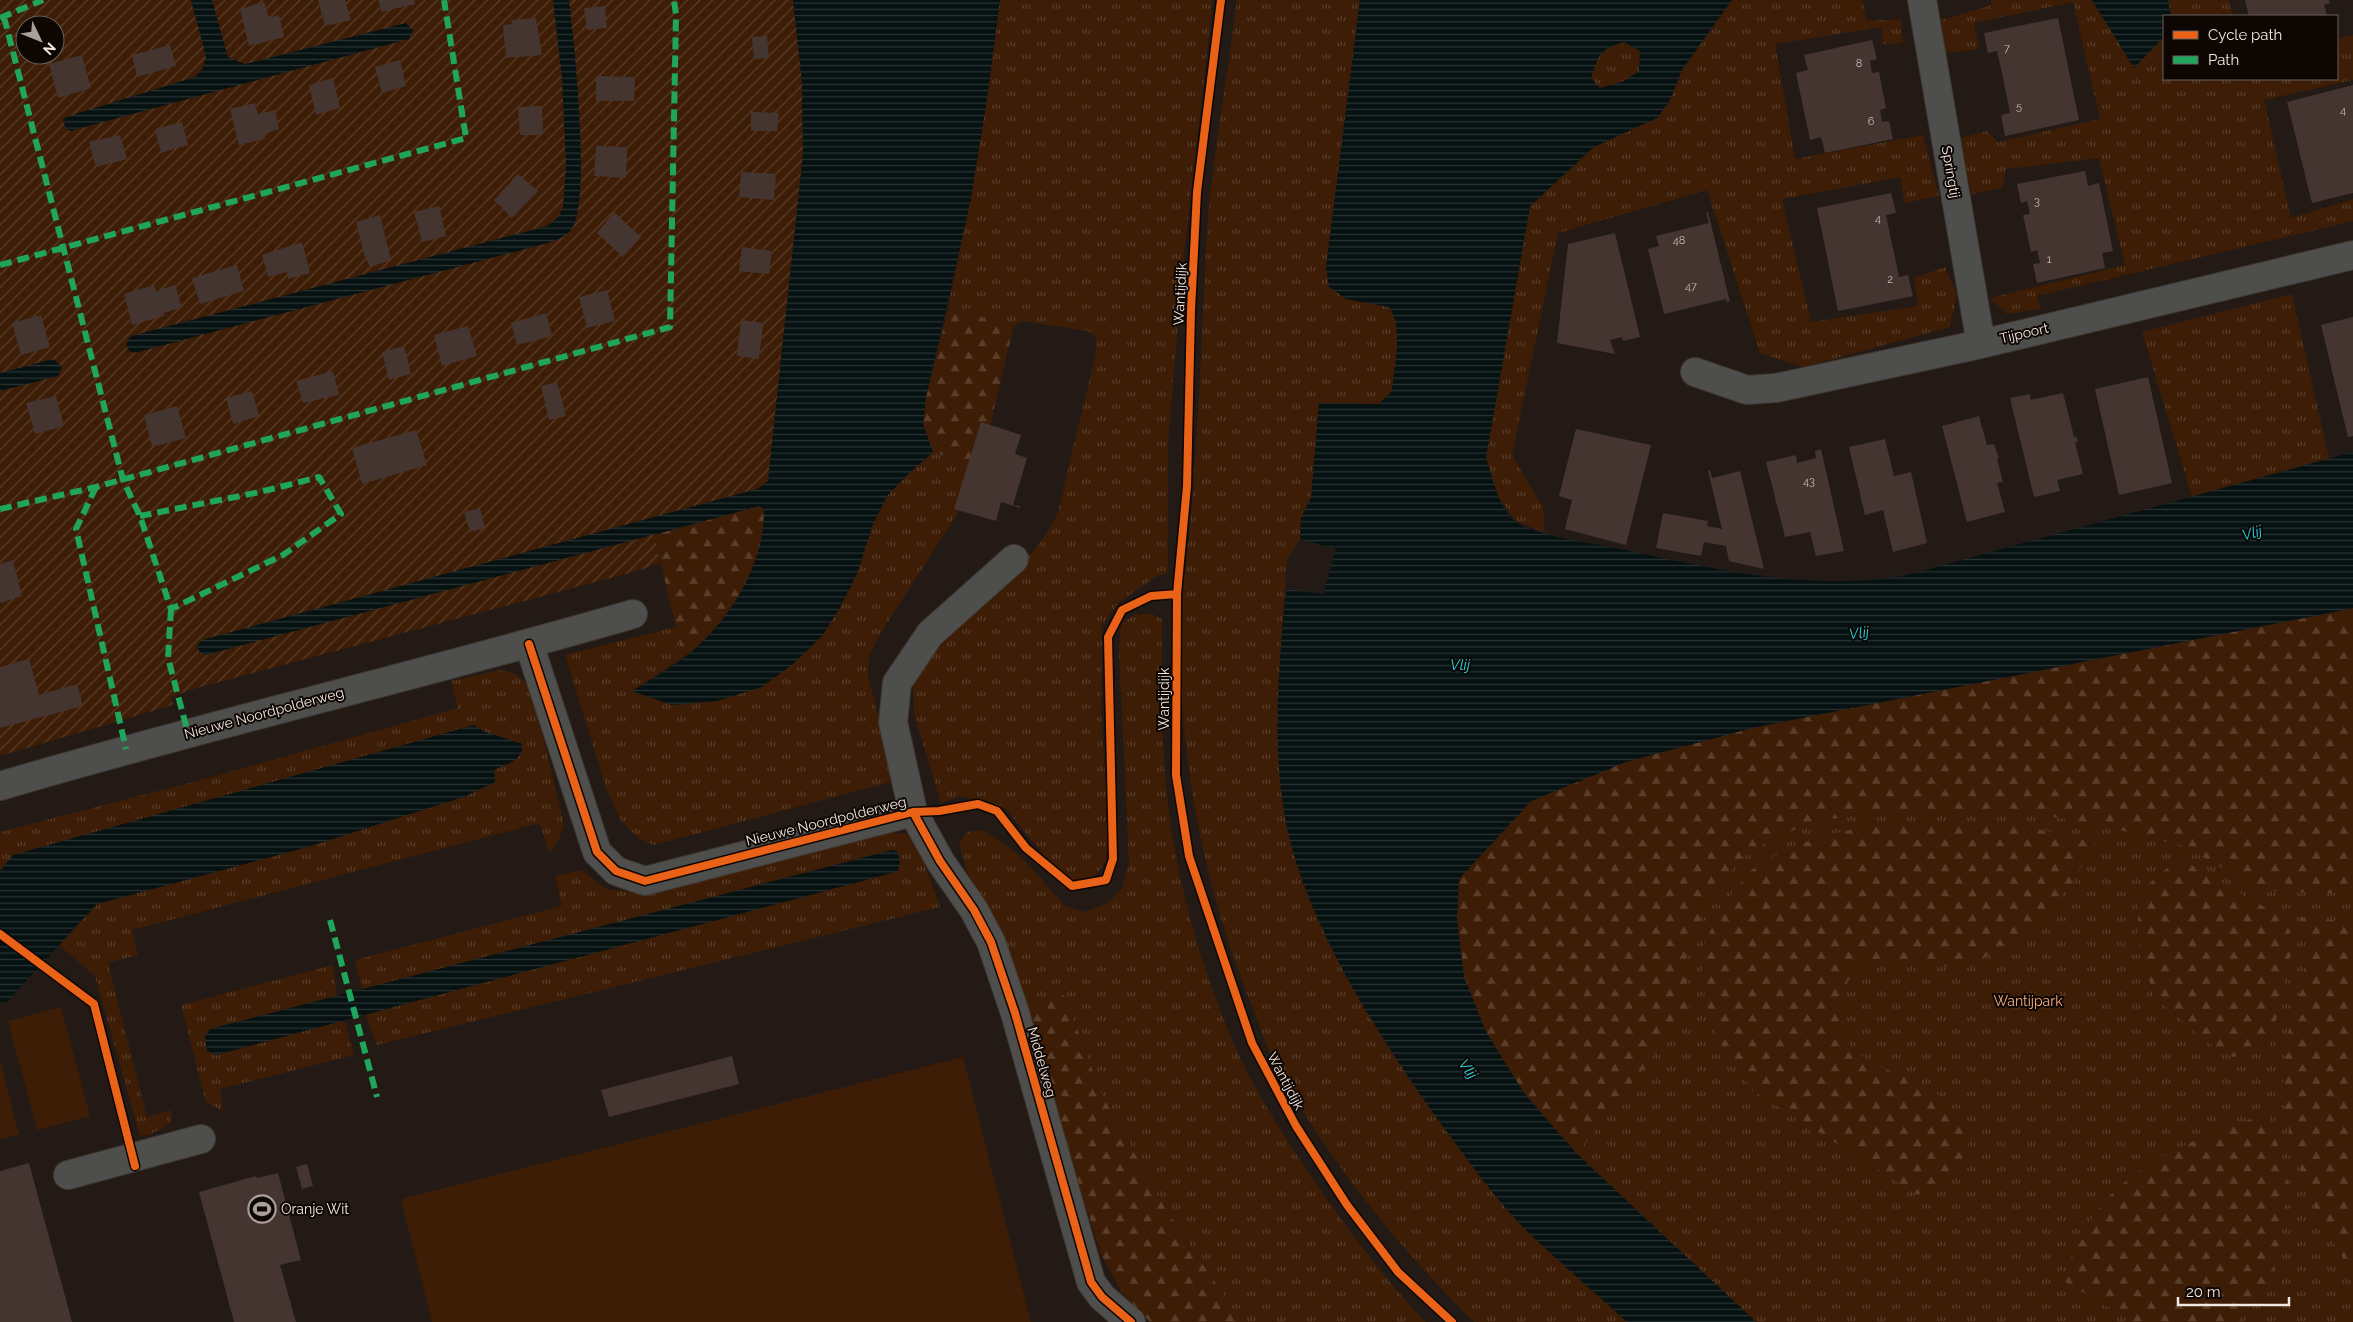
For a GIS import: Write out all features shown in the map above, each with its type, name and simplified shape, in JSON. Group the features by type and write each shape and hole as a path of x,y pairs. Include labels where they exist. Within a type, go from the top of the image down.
{"street":[{"name":"Springtij","path":"1922,0 1981,344"},
{"name":"Tijpoort","path":"1696,372 1747,390 1776,388 1981,344 2353,255"},
{"name":"Nieuwe Noordpolderweg","path":"529,644 597,852 616,871 645,881 913,812 894,722 896,683 930,634 1014,560"},
{"name":"Nieuwe Noordpolderweg","path":"0,786 126,749 529,644 633,614"},
{"name":"Middelweg","path":"913,812 940,861 974,910 991,942 1015,1013 1090,1282 1102,1297 1130,1322"},
{"path":"68,1175 201,1139"}],"green space":[{"path":"0,0 793,0 802,82 803,154 768,481 757,489 651,518 660,563 644,569 197,688 171,697 173,705 0,756"},
{"path":"1000,0 1213,0 1183,263 1168,443 1168,573 1155,577 1118,603 1102,626 1101,709 1108,826 1106,861 1095,876 1078,885 1045,857 1006,809 962,796 941,803 914,714 913,679 956,628 1028,557 1050,528 1058,512 1096,353 1096,337 1088,331 1023,321 1014,325 948,309 977,155"},
{"path":"1237,0 1360,0 1326,267 1346,299 1389,307 1394,315 1397,336 1392,392 1379,404 1319,403 1311,498 1301,518 1300,539 1287,560 1281,641 1278,727 1280,774 1286,823 1303,883 1332,946 1369,1015 1409,1078 1466,1158 1519,1223 1627,1322 1474,1322 1391,1232 1318,1135 1276,1065 1266,1044 1221,920 1199,830 1191,785 1181,694 1180,633 1195,466 1208,217"},
{"path":"1732,0 1862,0 1867,21 1901,19 1903,43 1883,44 1881,27 1775,44 1795,159 1923,135 1939,196 1904,203 1901,177 1782,199 1811,322 1918,306 1914,278 1945,267 1957,294 1950,327 1803,367 1760,353 1707,190 1558,233 1512,455 1543,507 1545,533 1516,521 1498,497 1486,458 1530,206 1594,147 1657,118 1670,100 1682,70"},
{"path":"1991,0 2092,0 2134,67 2163,38 2163,80 2338,80 2338,39 2353,35 2353,80 2264,100 2291,218 2353,199 2353,221 2037,296 2041,309 2007,314 1990,298 2125,265 2099,158 2006,169 2002,188 1972,194 1958,139 1987,131 1998,142 2100,119 2073,2 1974,23 1979,49 1946,53 1941,20 1992,5"},
{"path":"2168,0 2229,0 2233,15 2171,15"},
{"path":"1624,42 1640,51 1639,71 1624,81 1600,89 1591,78 1598,58 1609,47"},
{"path":"2292,294 2329,458 2192,497 2142,332"},
{"path":"948,309 1014,325 980,467 933,452 923,424 926,397"},
{"path":"933,452 980,467 976,485 885,626 869,655 868,675 894,781 654,845 638,838 620,819 606,788 565,655 676,627 683,657 633,691 672,705 822,636 839,609 857,574 873,524 887,496"},
{"path":"758,506 764,509 763,530 751,572 729,611 699,644 683,657 654,535"},
{"name":"Wantijpark","path":"2353,608 2353,1322 1756,1322 1577,1154 1524,1093 1531,801"},
{"path":"2353,608 2353,894 2264,891 2181,845 2107,827 2011,809 1873,810 1814,823 1775,837 1739,860 1710,898 1686,952 1684,967 1690,1009 1577,1154 1524,1093 1486,1032 1464,977 1457,919 1459,879 1531,801 1625,762 1752,728"},
{"path":"1136,614 1152,614 1162,619 1163,744 1166,786 1175,850 1181,882 1198,946 1231,1037 1259,1095 1317,1185 1368,1256 1426,1322 1242,1322 1165,1208 1102,1095 1064,995 1021,1002 1000,933 989,908 968,874 959,843 967,832 984,830 1021,857 1065,906 1084,912 1108,903 1122,888 1129,863 1119,650 1121,624"},
{"path":"500,670 519,676 532,692 564,825 558,841 549,853 540,823 132,930 138,955 108,963 147,1117 172,1110 170,1124 149,1135 140,1136 95,976 59,945 97,904 312,846 466,796 495,782 494,770 513,762 522,744 485,732 7,862 0,871 0,832 208,778 458,708 451,681"},
{"path":"1880,823 2009,823 2096,842 2071,884 2044,919 1968,968 1951,968 1930,963 1864,961 1847,983 1840,1005 1843,1036 1862,1056 1875,1064 1928,1087 1939,1095 1958,1115 1970,1138 1962,1159 1952,1173 1918,1195 1752,1090 1729,1058 1716,1035 1705,999 1701,951 1723,905 1750,871 1783,851 1819,837"},
{"path":"891,832 907,834 917,844 940,907 377,1045 365,1014 888,874 900,863 897,851 892,850 362,989 355,960 562,906 555,876 582,870 605,889 649,894"},
{"path":"2179,858 2258,903 2287,923 2293,945 2269,1051 2232,1057 2202,1039 2153,995 2137,931 2139,904 2145,887"},
{"path":"2299,917 2353,922 2353,1271 2337,1249 2310,1197 2299,1168 2285,1110 2283,1081 2286,1040 2302,985 2307,956 2308,942"},
{"path":"333,965 337,996 210,1029 207,1051 217,1055 344,1019 354,1055 220,1089 223,1111 206,1102 181,1005"},
{"path":"1064,995 1102,1095 1165,1208 1242,1322 1150,1322 1122,1292 1101,1254 1021,1002"},
{"path":"61,1007 90,1116 37,1130 8,1021"},
{"path":"963,1057 1031,1322 432,1322 401,1199"},
{"path":"0,1061 19,1134 0,1139"},
{"path":"2269,1113 2290,1189 2270,1286 2237,1322 2134,1322 2062,1280 2092,1217 2115,1191 2133,1175 2176,1149 2222,1129"}],"water":[{"path":"191,0 212,0 228,57 245,64 406,23 413,30 409,39 70,131 66,129 63,120 66,117 195,77 203,68 206,57"},
{"path":"553,0 569,0 580,120 580,189 577,214 571,230 566,235 548,243 134,353 129,351 127,344 131,336 547,226 559,216 563,207 566,165 562,79"},
{"path":"793,0 1000,0 987,100 970,204 926,397 923,424 933,452 887,496 873,524 857,574 839,609 822,636 793,664 762,687 717,701 672,705 632,691 689,654 723,619 745,585 753,567 763,528 764,509 760,506 206,655 200,653 197,646 202,640 757,489 768,481 803,154 802,82"},
{"name":"Vlij","path":"1360,0 1732,0 1682,70 1670,100 1657,118 1594,147 1530,206 1486,458 1501,501 1510,517 1516,522 1536,531 1562,538 1745,574 1813,580 1881,579 1925,570 2353,452 2353,608 1752,728 1626,762 1531,801 1459,879 1457,919 1464,977 1486,1032 1524,1093 1577,1154 1756,1322 1627,1322 1546,1249 1499,1200 1418,1091 1348,980 1310,902 1296,862 1281,794 1278,706 1286,589 1323,594 1336,549 1300,539 1301,518 1311,498 1319,403 1379,404 1392,391 1397,348 1396,325 1394,315 1389,307 1346,299 1329,287 1326,267","holes":["1624,42 1640,51 1639,71 1624,81 1600,88 1591,78 1598,58 1609,48"]},
{"path":"2092,0 2168,0 2171,15 2163,15 2163,38 2134,68"},
{"path":"53,359 62,367 58,376 0,391 0,373"},
{"path":"474,725 485,732 522,744 521,754 518,758 494,770 495,782 466,796 304,848 97,904 8,1001 0,1003 0,871 13,855"},
{"path":"892,850 897,851 900,863 898,871 888,874 216,1055 207,1051 205,1036 210,1029"}],"building":[{"path":"318,0 345,0 351,20 325,26"},
{"path":"378,0 414,0 415,4 382,12"},
{"path":"2245,0 2329,0 2330,3 2324,5 2327,15 2249,15"},
{"path":"264,2 269,18 279,15 284,37 249,46 240,9"},
{"path":"605,6 607,28 587,30 584,8"},
{"path":"536,18 542,55 506,58 503,25 512,24 511,20"},
{"path":"2058,18 2079,120 2005,136 2001,115 2010,113 2004,82 1997,51 1988,53 1984,33"},
{"path":"767,36 769,58 754,59 752,37"},
{"path":"1872,40 1877,59 1870,61 1872,73 1879,72 1886,108 1880,110 1882,122 1889,121 1893,139 1825,153 1821,137 1810,140 1796,73 1808,70 1804,55"},
{"path":"170,45 176,66 137,77 132,55"},
{"path":"82,55 91,88 58,98 49,65 65,65 65,60"},
{"path":"400,60 406,86 382,93 375,67"},
{"path":"596,76 635,77 634,101 596,101"},
{"path":"333,78 340,108 316,115 309,85"},
{"path":"2353,85 2353,193 2312,203 2287,102"},
{"path":"255,103 258,114 275,110 279,129 263,134 265,139 239,145 230,109"},
{"path":"542,106 543,135 520,135 518,107"},
{"path":"751,112 779,113 777,131 751,131"},
{"path":"182,122 188,145 161,153 155,129"},
{"path":"120,135 127,159 96,167 89,142"},
{"path":"596,146 627,147 626,178 594,176"},
{"path":"2085,171 2088,186 2099,183 2113,251 2102,253 2105,268 2037,283 2033,264 2040,263 2037,250 2031,252 2023,215 2030,214 2027,201 2021,203 2017,184"},
{"path":"741,172 776,174 774,200 739,197"},
{"path":"518,174 538,191 512,218 494,200"},
{"path":"1891,193 1896,213 1886,215 1899,277 1908,275 1913,296 1838,311 1817,208"},
{"path":"439,206 446,236 422,242 414,212"},
{"path":"614,212 641,237 623,257 597,233"},
{"path":"1706,212 1708,212 1730,302 1727,302 1726,299 1664,314 1648,249 1659,246 1656,236 1709,223"},
{"path":"380,215 391,260 370,267 364,254 356,222"},
{"path":"1615,233 1640,337 1623,341 1622,337 1610,340 1615,354 1557,343 1568,244"},
{"path":"302,242 310,273 288,279 287,272 268,277 262,255"},
{"path":"742,247 772,251 769,274 739,271"},
{"path":"237,265 244,291 200,304 192,278"},
{"path":"154,285 156,291 175,285 182,308 163,313 164,316 132,325 124,294"},
{"path":"607,290 615,321 587,328 579,297"},
{"path":"546,313 552,336 517,345 511,323"},
{"path":"41,315 50,347 21,355 12,323"},
{"path":"2353,317 2353,436 2348,437 2321,325"},
{"path":"741,320 763,323 759,359 737,356"},
{"path":"468,326 477,356 442,366 434,335"},
{"path":"404,346 411,374 389,380 382,352"},
{"path":"333,371 339,395 303,403 296,381"},
{"path":"2148,377 2172,483 2119,495 2095,389"},
{"path":"557,382 566,416 549,420 541,386"},
{"path":"252,391 259,416 233,424 226,398"},
{"path":"2063,393 2074,437 2076,436 2078,442 2075,442 2083,474 2057,480 2060,491 2034,497 2010,398 2030,394 2031,400"},
{"path":"56,396 64,426 35,434 26,403"},
{"path":"177,406 186,438 152,447 144,415"},
{"path":"1979,416 1987,445 1994,444 1999,459 1997,459 2003,482 1997,483 2005,512 1967,522 1942,426"},
{"path":"981,422 1021,435 1015,454 1027,458 1013,505 1020,506 1020,508 1001,502 996,521 954,509"},
{"path":"1576,429 1651,445 1626,545 1565,529 1572,500 1559,496"},
{"path":"416,430 427,465 362,484 352,448"},
{"path":"1885,439 1894,476 1911,472 1927,543 1893,552 1883,510 1865,515 1849,447"},
{"path":"1821,449 1844,551 1816,556 1810,532 1785,537 1766,462 1796,455 1797,463 1816,458 1815,451"},
{"path":"1710,470 1712,478 1740,471 1764,569 1729,561 1726,546 1704,542 1701,556 1656,548 1663,513 1708,521 1707,526 1722,529 1708,471"},
{"path":"480,508 485,528 470,532 464,512"},
{"path":"13,560 22,596 0,603 0,564"},
{"path":"29,659 39,695 77,684 83,706 0,728 0,667"},
{"path":"732,1056 739,1084 609,1117 601,1090"},
{"path":"29,1163 72,1322 0,1322 0,1171"},
{"path":"307,1164 313,1186 302,1189 296,1167"},
{"path":"278,1173 301,1260 280,1265 296,1322 234,1322 199,1192 256,1176 257,1178"}],"marked path":[{"path":"0,18 43,0"},
{"path":"0,265 466,138 444,0"},
{"path":"0,509 96,487 670,327 676,15 674,0"},
{"path":"4,17 123,480 140,516 171,609 283,555 341,514 319,477 260,492 140,516"},
{"path":"96,487 76,529 126,749"},
{"path":"171,609 168,658 188,733"},
{"path":"330,920 377,1097"}],"cycle path":[{"name":"Wantijdijk","path":"1221,0 1197,192 1191,310 1187,486 1177,594 1176,775 1189,856 1252,1043 1296,1126 1347,1205 1398,1272 1452,1322"},
{"path":"529,644 597,852 616,871 645,881 913,812 939,811 978,804 997,811 1026,848 1072,886 1106,880 1113,859 1108,637 1122,610 1151,596 1177,594"},
{"path":"913,812 940,861 974,910 991,942 1015,1013 1091,1282 1102,1297 1131,1322"},
{"path":"0,934 94,1004 135,1166"}],"place":[{"name":"Oranje Wit","path":"262,1209"}]}
